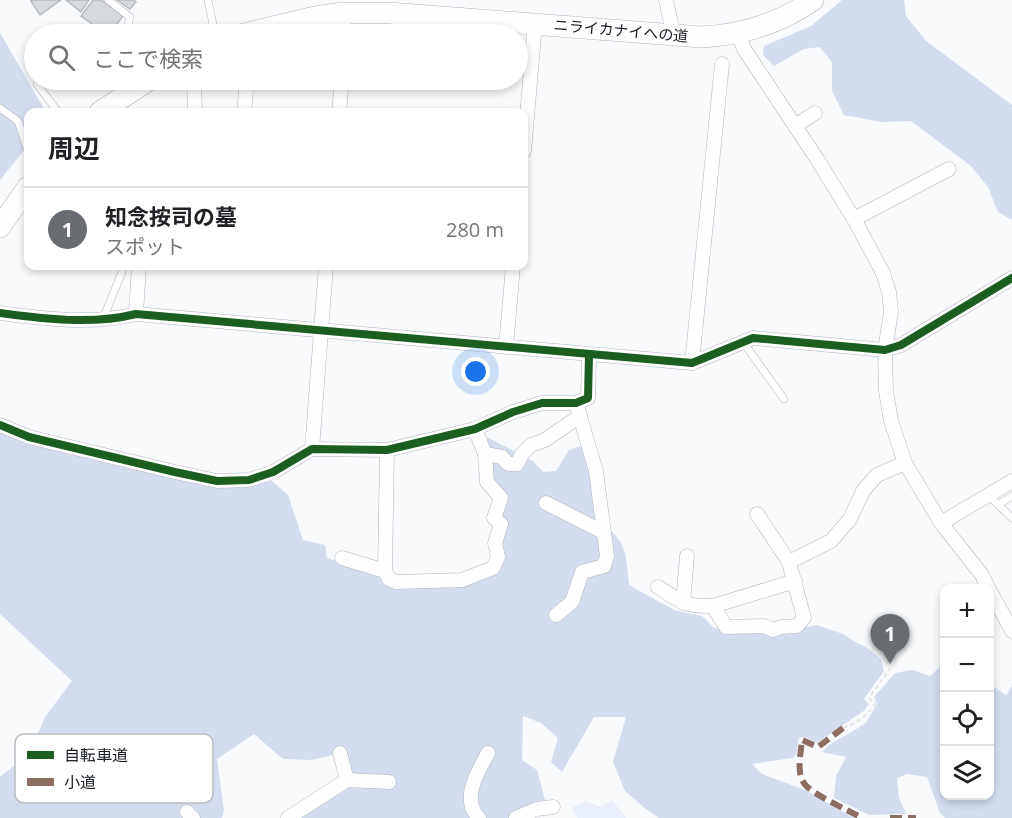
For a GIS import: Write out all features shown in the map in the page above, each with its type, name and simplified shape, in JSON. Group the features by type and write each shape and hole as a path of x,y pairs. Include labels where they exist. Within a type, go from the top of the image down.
{"main road":[{"name":"ニライカナイへの道","path":"291,24 345,11 417,14 674,37 701,37 738,33 766,26 790,15 813,0"},
{"path":"106,108 134,90"},
{"path":"0,226 24,193"}],"street":[{"path":"666,0 674,37"},
{"path":"344,24 345,11"},
{"path":"528,108 535,24"},
{"path":"738,33 744,48 854,219 883,273 891,312 885,350 886,391 891,421 906,463 941,523 982,575 986,584"},
{"path":"692,363 722,64"},
{"path":"194,90 195,108"},
{"path":"244,108 246,90"},
{"path":"339,108 341,90"},
{"path":"795,126 815,113"},
{"path":"854,219 949,169"},
{"path":"136,314 139,270"},
{"path":"312,449 326,270"},
{"path":"506,347 513,270"},
{"path":"0,313 49,320 118,318 136,314 692,363 753,338 885,350 901,345 1012,279"},
{"path":"485,454 501,457 508,464 517,464 522,454 531,445 545,440 578,409 588,398 589,355"},
{"path":"0,425 29,437 217,480 249,480 273,472 312,449 387,450 474,429 513,411 542,403 578,409"},
{"path":"556,615 572,602 582,572 604,566 607,556 596,471 578,409"},
{"path":"387,450 385,570 389,579 396,582 462,580 493,568 498,557 495,543 501,524 494,518 501,498 487,482 485,454 474,429"},
{"path":"789,562 831,541 850,519 863,491 877,475 906,463"},
{"path":"941,523 993,500 1012,481"},
{"path":"546,503 603,532"},
{"path":"713,606 726,627 764,626 773,630 796,626 804,618 789,562 757,514"},
{"path":"683,603 687,556"},
{"path":"342,558 385,570"},
{"path":"658,587 683,603 713,606 795,581"},
{"path":"994,599 1012,631"},
{"path":"340,753 347,780"},
{"path":"479,818 472,812 470,796 476,776 488,753"},
{"path":"288,818 347,780 389,782"},
{"path":"516,818 537,809 553,807"}],"lane":[{"path":"108,0 130,17 128,24"},
{"path":"208,0 213,24"},
{"path":"42,90 55,108"},
{"path":"0,108 18,121 24,139"},
{"path":"103,319 122,272"},
{"path":"743,342 784,399"},
{"path":"993,500 1012,496"},
{"path":"993,500 1012,518"}],"path":[{"path":"843,728 857,723 866,716 874,704 869,698 890,669"}],"shaded area":[{"path":"842,0 904,0 906,16 926,41 1012,105 1012,220 998,212 988,187 971,166 911,121 882,122 844,115 832,91 832,62 820,47 804,49 774,66 763,55 764,46 811,26"},
{"path":"0,33 24,74 24,90 33,90 44,108 24,108 24,150 0,180"},
{"path":"0,432 57,451 194,483 241,487 272,481 288,495 303,540 325,545 327,558 379,575 461,585 494,576 503,559 500,517 487,437 533,461 543,472 556,471 569,450 583,445 598,520 608,527 620,541 626,555 629,585 674,610 702,616 714,628 782,632 817,625 843,634 866,647 881,659 884,671 864,699 869,704 865,710 817,743 805,737 799,738 796,755 792,758 752,764 762,774 805,790 854,818 659,818 625,791 613,762 626,717 594,717 562,772 551,762 558,738 541,723 523,716 522,760 537,770 545,800 523,807 510,818 301,818 350,787 345,752 312,760 283,759 254,734 217,759 224,810 222,818 0,818 0,777 15,765 15,803 213,803 213,734 38,734 45,717 72,681 0,614"},
{"path":"940,667 940,800 994,800 994,687 1006,695 1012,686 1012,818 945,818 940,813 927,777 907,774 897,778 899,798 906,814 869,815 834,798 836,776 846,757 822,752 829,745 865,724 877,704 874,697 895,673 913,670 930,676"},
{"path":"612,800 626,818 577,818 572,808 585,801 601,807"}],"building":[{"path":"31,0 61,0 40,15 31,1"},
{"path":"66,0 89,0 81,12"},
{"path":"93,0 101,0 123,16 117,24 92,24 81,16"},
{"path":"117,0 134,0 136,2 130,9"}],"marked path":[{"path":"843,728 818,747 802,740 800,773 804,783 813,792 862,818"},
{"path":"890,818 916,818"}],"cycle path":[{"path":"0,313 85,320 136,314 692,363 753,338 885,350 901,345 1012,278"},
{"path":"0,425 29,437 175,472 217,481 249,480 273,472 312,449 387,450 475,429 513,412 542,403 576,403 588,398 589,355"}],"place":[{"name":"知念按司の墓","path":"890,664"}]}
